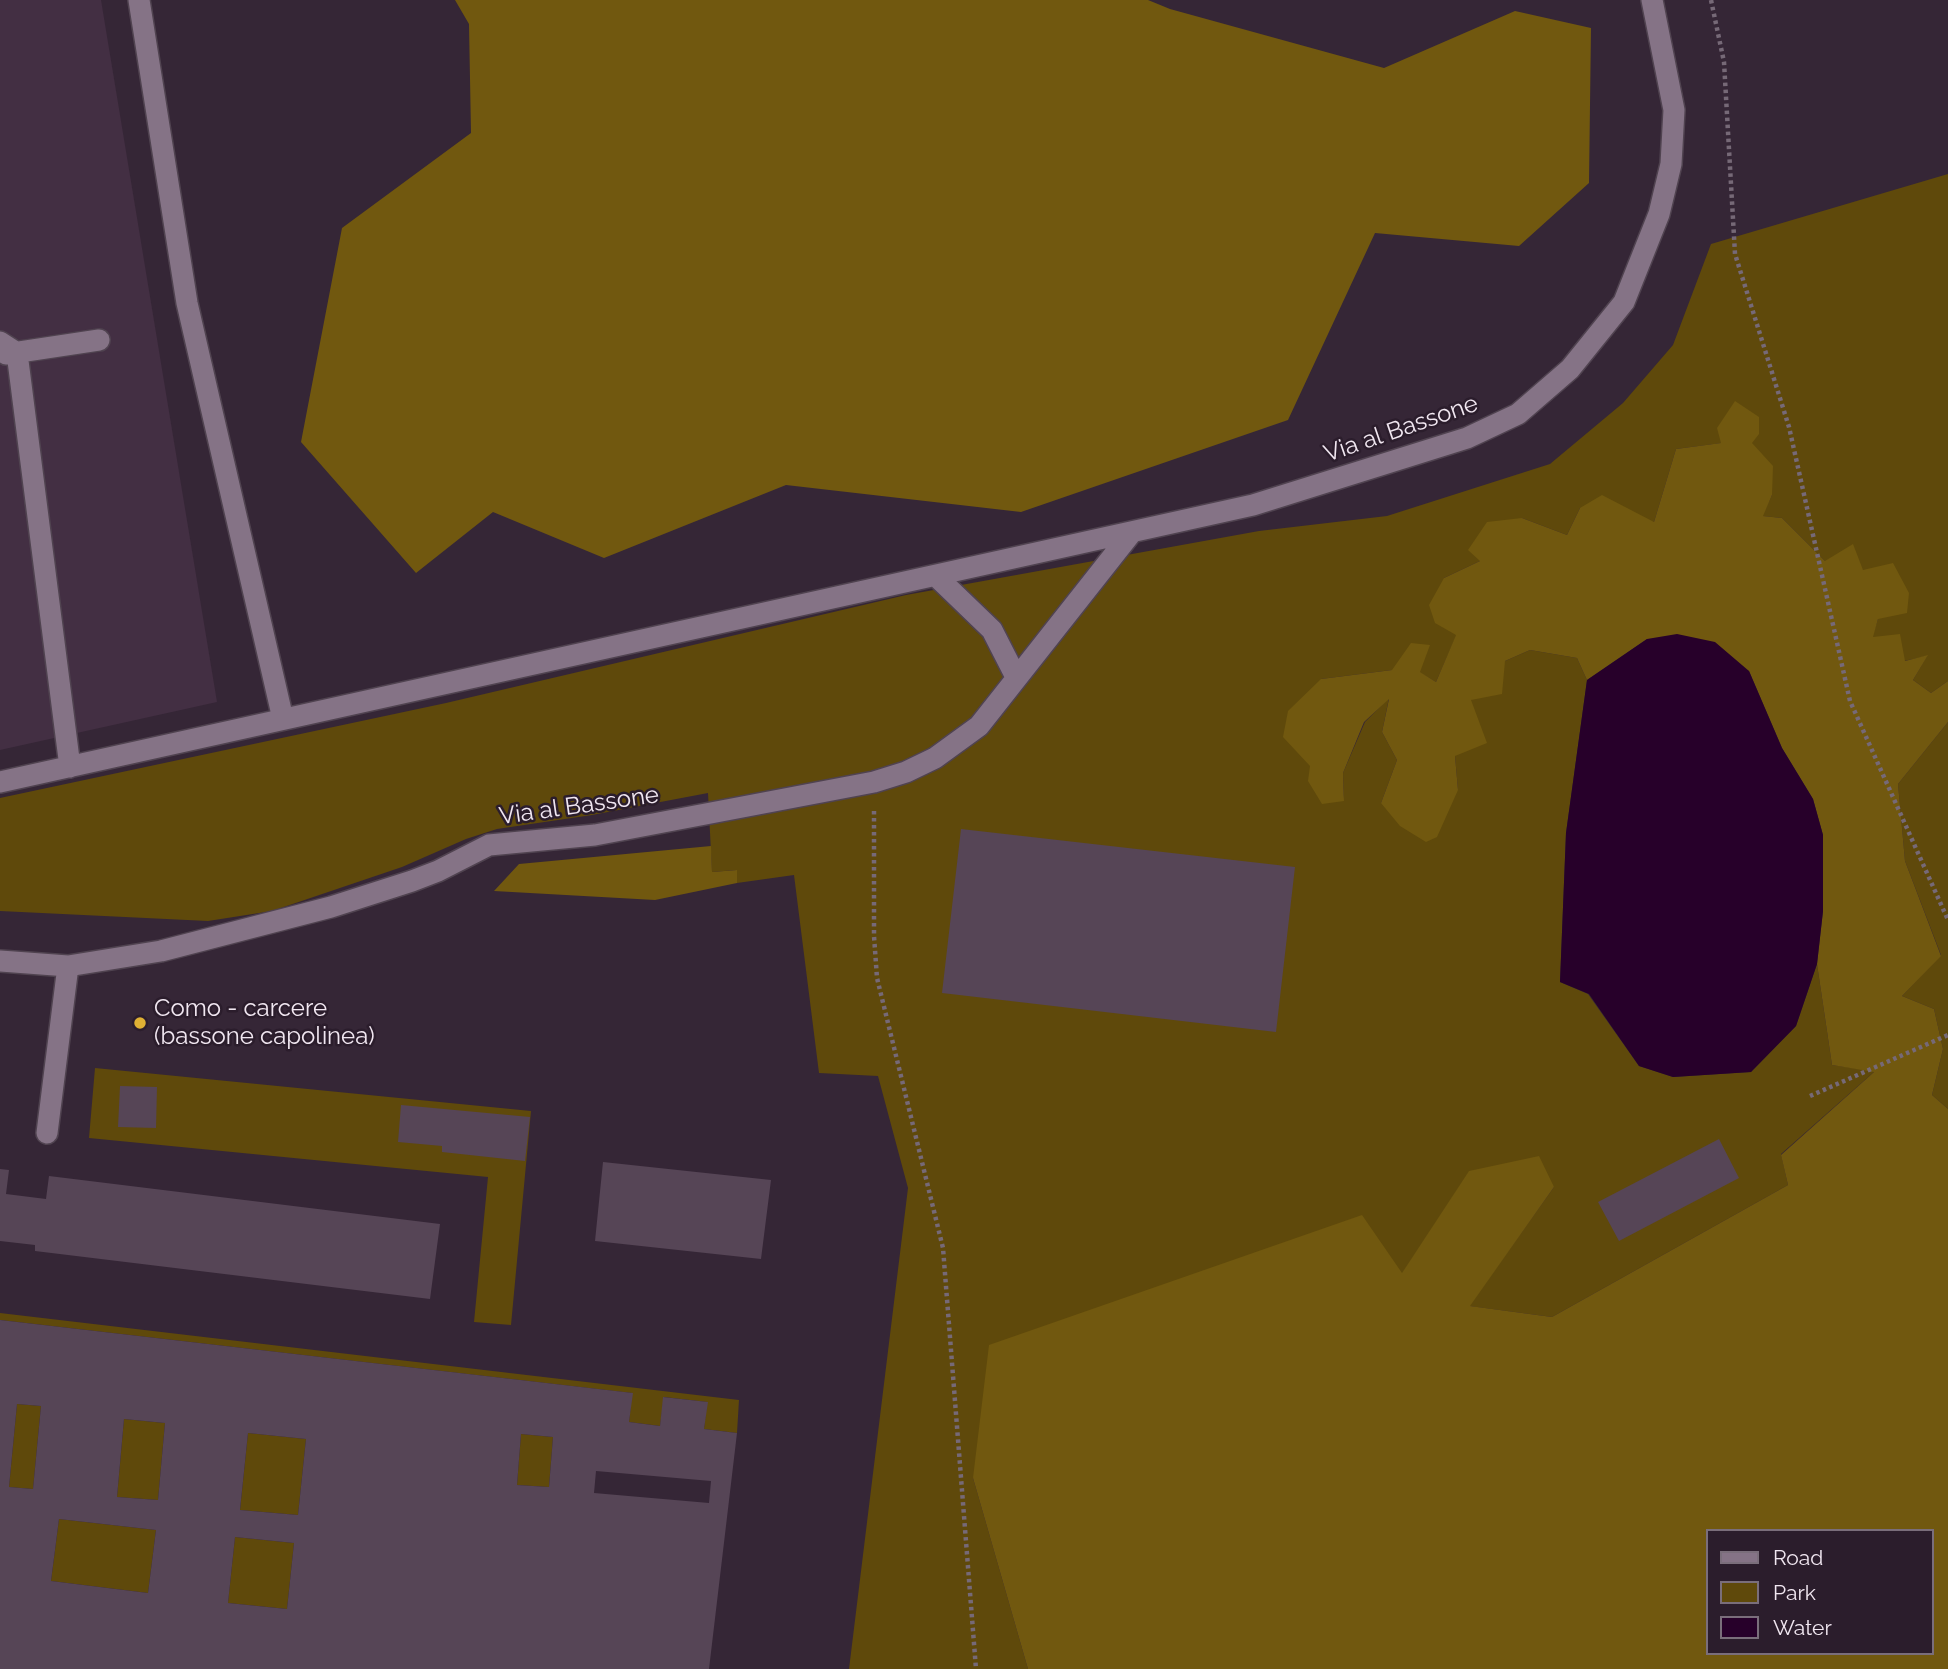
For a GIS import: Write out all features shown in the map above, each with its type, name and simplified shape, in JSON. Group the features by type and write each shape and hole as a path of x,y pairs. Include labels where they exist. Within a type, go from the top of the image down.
{"street":[{"path":"139,0 187,303 283,719"},
{"name":"Via al Bassone","path":"0,782 1252,505 1467,438 1518,414 1570,369 1624,302 1659,214 1671,164 1674,110 1651,0"},
{"path":"71,766 6,350 99,340"},
{"name":"Via al Bassone","path":"0,961 68,965 161,951 331,907 438,871 489,845 595,835 874,782 906,772 935,758 979,726 1132,532"},
{"path":"936,576 992,630 1016,677"},
{"path":"47,1133 68,965"}],"path":[{"path":"1711,0 1724,62 1735,254 1789,427 1850,701 1948,920"},
{"path":"874,782 874,936 877,978 943,1248 976,1669"},
{"path":"1810,1096 1948,1035"}],"shaded area":[{"path":"0,0 101,0 217,702 0,750"},
{"path":"455,0 1148,0 1170,9 1384,68 1515,11 1591,28 1589,183 1519,246 1375,233 1288,420 1021,512 786,485 604,558 493,512 416,573 301,442 342,228 471,133 469,24"},
{"path":"1735,401 1759,417 1759,434 1752,443 1773,466 1772,495 1763,516 1782,518 1825,561 1853,544 1863,570 1893,563 1909,593 1907,613 1878,619 1873,637 1900,634 1905,661 1928,655 1913,680 1931,693 1948,681 1948,722 1898,784 1905,861 1941,956 1902,996 1934,1009 1943,1049 1932,1095 1948,1109 1948,1669 1028,1669 973,1478 989,1345 1362,1215 1402,1273 1469,1171 1539,1156 1554,1187 1470,1306 1552,1317 1788,1185 1781,1155 1874,1072 1832,1065 1817,964 1823,911 1823,835 1813,799 1782,748 1749,671 1647,639 1587,680 1577,658 1530,650 1505,661 1502,694 1471,700 1487,743 1455,756 1458,790 1437,837 1426,842 1400,826 1381,803 1397,760 1382,732 1389,699 1364,722 1343,773 1344,801 1322,804 1308,781 1310,766 1283,737 1288,711 1321,679 1392,670 1411,643 1430,645 1420,672 1436,682 1456,635 1435,623 1429,605 1444,578 1480,561 1468,550 1487,522 1522,518 1567,535 1580,508 1602,495 1654,522 1676,449 1721,443 1717,428"},
{"path":"711,846 712,872 737,870 737,883 655,900 494,891 519,864"}],"green space":[{"path":"1948,174 1948,681 1931,693 1913,680 1927,656 1904,661 1872,637 1878,619 1863,570 1825,561 1782,518 1762,516 1772,495 1722,443 1676,449 1654,522 1580,508 1567,535 1522,518 1480,561 1444,578 1457,634 1436,682 1419,672 1392,670 1321,679 1344,801 1343,773 1365,722 1389,698 1382,732 1397,760 1381,803 1458,790 1455,756 1471,700 1505,661 1530,650 1577,658 1587,680 1566,833 1560,982 1588,994 1639,1066 1673,1077 1751,1072 1796,1026 1817,964 1832,1065 1875,1071 1781,1154 1788,1185 1552,1317 1469,1306 1554,1187 1469,1172 1402,1274 973,1478 1028,1669 849,1669 908,1188 878,1076 819,1073 794,875 737,883 736,870 712,872 708,793 592,815 497,829 466,839 402,867 272,911 208,921 0,911 0,798 446,703 906,595 1259,531 1387,516 1550,464 1623,403 1673,345 1711,244"},
{"path":"1948,722 1948,1109 1932,1095 1943,1049 1934,1009 1902,996 1941,955 1905,861 1898,784"},
{"path":"95,1068 531,1111 511,1325 474,1322 488,1177 89,1138"},
{"path":"0,1313 739,1400 737,1433 704,1429 707,1402 664,1397 660,1426 629,1422 632,1393 0,1320"},
{"path":"17,1404 41,1406 33,1489 9,1487"},
{"path":"124,1419 165,1423 158,1500 117,1497"},
{"path":"248,1433 306,1439 298,1515 240,1510"},
{"path":"521,1434 553,1437 549,1487 517,1485"},
{"path":"59,1519 156,1530 148,1593 51,1581"},
{"path":"235,1537 294,1543 287,1609 228,1603"}],"water":[{"path":"1677,634 1715,642 1749,671 1782,748 1813,799 1823,835 1823,911 1817,964 1796,1026 1751,1072 1673,1077 1639,1066 1589,994 1560,982 1566,833 1587,680 1647,639"}],"building":[{"path":"961,829 1295,867 1276,1032 942,993"},
{"path":"120,1086 157,1087 156,1128 118,1127"},
{"path":"401,1105 530,1117 525,1161 442,1152 442,1146 398,1142"},
{"path":"1719,1139 1739,1178 1619,1241 1598,1202"},
{"path":"603,1162 771,1180 761,1259 595,1241"},
{"path":"0,1169 9,1170 6,1194 46,1199 49,1176 440,1224 430,1299 35,1251 35,1245 0,1241"},
{"path":"0,1320 633,1393 629,1422 660,1426 663,1397 708,1402 704,1429 737,1433 709,1669 0,1669","holes":["17,1404 41,1406 33,1489 9,1487","124,1419 165,1423 158,1500 117,1497","248,1433 306,1439 298,1515 240,1510","521,1434 553,1437 549,1487 517,1485","596,1471 711,1481 709,1503 594,1493","59,1519 156,1530 148,1593 51,1581","235,1537 294,1543 287,1609 228,1603"]}],"place":[{"name":"Como - carcere (bassone capolinea)","path":"140,1023"}]}
